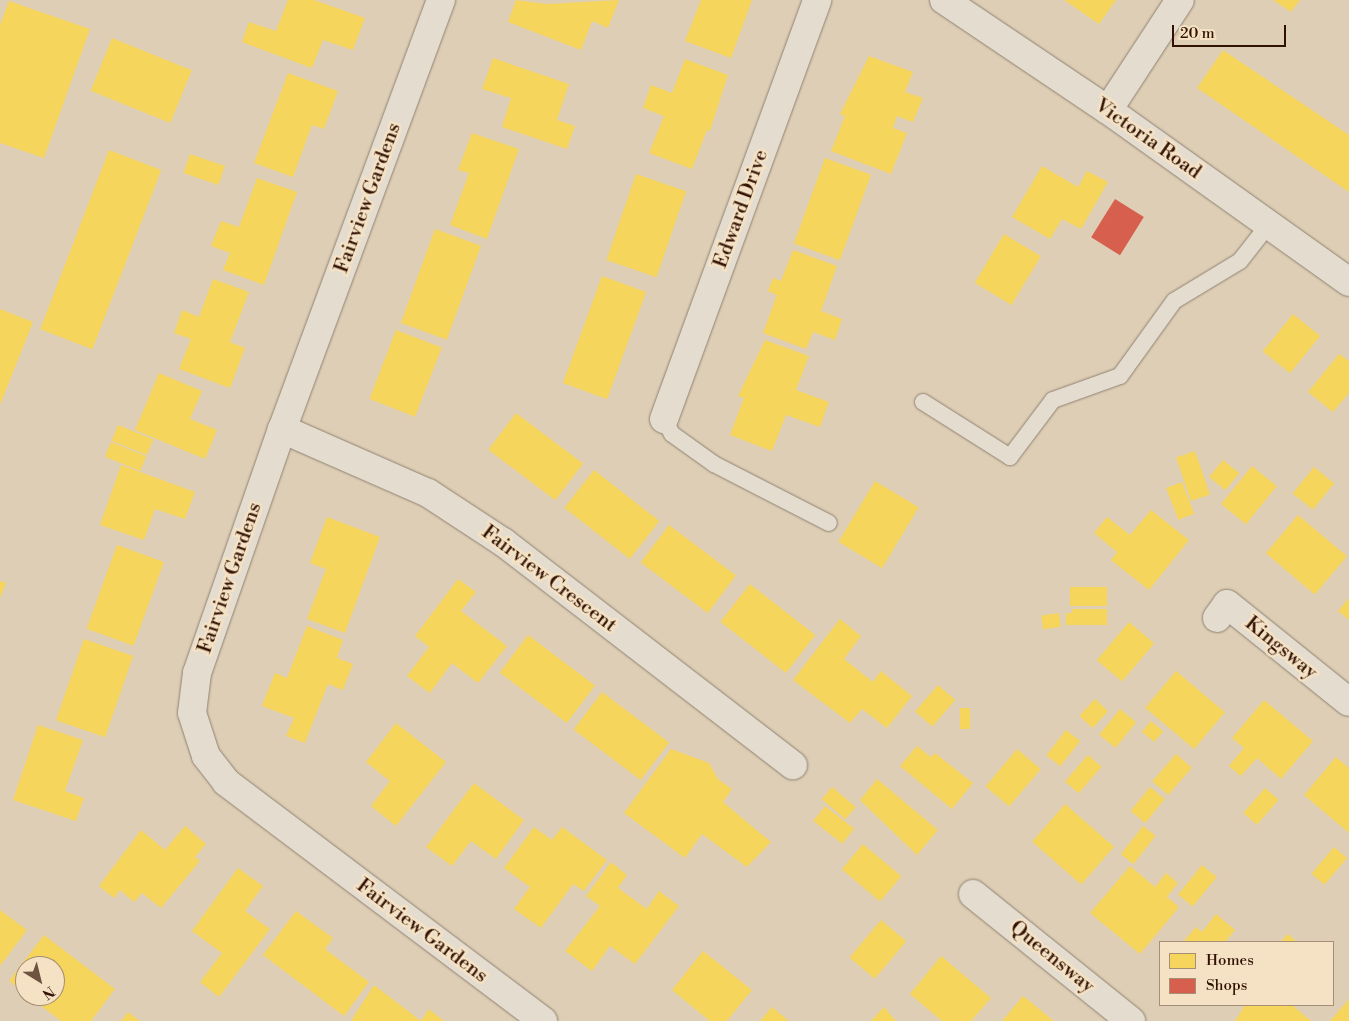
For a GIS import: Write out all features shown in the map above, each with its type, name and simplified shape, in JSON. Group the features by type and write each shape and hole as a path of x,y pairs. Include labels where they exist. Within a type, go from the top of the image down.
{"street":[{"name":"Fairview Gardens","path":"441,0 282,429 197,673 192,713 201,746 212,767 234,790 543,1021"},
{"name":"Edward Drive","path":"664,419 817,0"},
{"name":"Victoria Road","path":"944,0 1108,110 1349,282"},
{"path":"1108,110 1180,0"},
{"name":"Fairview Crescent","path":"282,429 428,493 503,542 793,765"},
{"name":"Kingsway","path":"1217,618 1227,604 1349,702"},
{"name":"Queensway","path":"974,894 1131,1021"}],"lane":[{"path":"923,402 1010,457 1053,400 1120,376 1174,301 1240,261 1269,224"},
{"path":"664,419 672,434 714,464 829,523"}],"building: Homes":[{"path":"288,0 314,0 365,18 353,50 323,40 312,68 242,42 249,22 276,31"},
{"path":"516,0 547,4 619,0 608,28 592,21 581,50 508,22"},
{"path":"701,0 752,0 731,58 685,41"},
{"path":"1064,0 1116,0 1099,24"},
{"path":"1273,0 1300,0 1291,12"},
{"path":"9,1 90,29 44,158 0,143 0,25"},
{"path":"112,38 192,70 170,123 91,91"},
{"path":"1223,50 1349,135 1349,192 1197,88"},
{"path":"869,56 913,72 905,92 923,98 913,122 897,116 893,128 907,133 891,174 831,151 845,116 840,114"},
{"path":"493,58 569,84 557,120 575,126 567,149 502,127 511,98 482,89"},
{"path":"685,59 728,75 710,131 707,130 692,169 649,153 664,116 643,108 651,85 672,93"},
{"path":"288,73 338,91 324,129 312,125 293,177 254,163"},
{"path":"472,133 519,149 487,239 450,225 469,173 458,170"},
{"path":"109,150 161,170 92,349 40,329"},
{"path":"190,154 225,166 218,185 183,173"},
{"path":"825,158 871,175 840,260 794,244"},
{"path":"1042,166 1078,187 1087,171 1108,182 1081,229 1062,219 1050,239 1012,217"},
{"path":"636,174 686,191 656,277 606,260"},
{"path":"257,178 297,192 264,285 223,270 230,253 211,246 221,221 239,227"},
{"path":"435,229 481,246 447,340 401,323"},
{"path":"1004,234 1041,256 1012,305 975,283"},
{"path":"793,250 837,266 821,311 842,319 835,340 813,332 806,349 763,333 777,295 768,291 773,278 781,281"},
{"path":"602,276 646,292 607,399 563,383"},
{"path":"213,279 249,292 230,342 245,348 230,388 179,369 191,339 174,333 182,310 199,317"},
{"path":"0,309 33,322 0,405"},
{"path":"1293,314 1320,336 1290,373 1263,351"},
{"path":"396,330 442,348 415,417 369,399"},
{"path":"765,340 809,356 796,390 829,402 820,427 786,415 772,451 730,435 744,398 738,396"},
{"path":"1339,354 1349,361 1349,393 1333,412 1308,392"},
{"path":"159,373 202,391 190,419 217,430 205,459 135,430"},
{"path":"516,413 583,464 555,500 488,450"},
{"path":"118,425 153,439 147,455 112,441"},
{"path":"111,442 146,456 140,471 105,457"},
{"path":"1195,451 1210,494 1191,501 1176,458"},
{"path":"1223,460 1239,473 1225,490 1209,477"},
{"path":"121,465 195,492 185,519 155,509 144,540 100,525"},
{"path":"1252,466 1277,486 1246,524 1221,504"},
{"path":"1314,467 1334,483 1313,510 1293,493"},
{"path":"594,470 659,521 630,559 564,508"},
{"path":"875,481 919,507 882,568 838,542"},
{"path":"1182,482 1194,514 1178,520 1166,488"},
{"path":"1151,510 1189,540 1149,590 1111,560 1117,552 1094,533 1107,517 1130,535"},
{"path":"1298,515 1347,556 1315,594 1266,553"},
{"path":"327,517 380,537 345,633 307,619 326,569 310,563"},
{"path":"669,525 736,576 708,613 641,563"},
{"path":"117,545 164,562 134,646 87,629"},
{"path":"458,579 476,592 461,611 507,646 478,683 452,663 430,693 407,676 429,647 415,636"},
{"path":"0,581 6,583 0,598"},
{"path":"750,584 815,635 786,673 720,622"},
{"path":"1070,587 1107,587 1107,606 1070,606"},
{"path":"1349,598 1349,620 1338,611"},
{"path":"1072,609 1107,609 1107,625 1066,625 1066,613 1072,613"},
{"path":"1059,613 1061,627 1043,629 1041,616"},
{"path":"840,619 861,636 844,659 873,682 881,671 912,696 887,728 862,709 850,723 793,680"},
{"path":"1129,622 1154,643 1122,682 1097,660"},
{"path":"307,626 343,640 337,658 353,664 343,690 328,684 305,743 286,736 294,718 262,706 275,673 287,678"},
{"path":"528,635 595,686 567,723 500,673"},
{"path":"84,639 133,656 105,737 56,720"},
{"path":"1176,671 1225,712 1194,749 1145,708"},
{"path":"938,685 955,700 932,727 915,711"},
{"path":"602,692 669,743 641,780 574,730"},
{"path":"1095,699 1108,711 1092,728 1079,716"},
{"path":"1264,700 1313,741 1281,779 1257,758 1241,776 1229,766 1244,748 1232,738"},
{"path":"960,708 970,708 970,729 960,729"},
{"path":"1120,709 1136,722 1116,748 1099,735"},
{"path":"1151,721 1163,731 1154,742 1142,732"},
{"path":"396,723 446,762 396,826 371,806 390,781 366,762"},
{"path":"38,725 83,740 65,791 84,798 76,821 13,800"},
{"path":"1066,730 1080,741 1060,766 1046,755"},
{"path":"917,746 931,757 935,753 973,783 952,809 900,766"},
{"path":"671,749 709,763 718,779 732,789 723,802 771,842 747,867 702,834 685,858 624,813"},
{"path":"1017,749 1041,769 1009,806 986,787"},
{"path":"1176,754 1192,768 1168,795 1152,781"},
{"path":"1088,755 1102,767 1079,793 1065,781"},
{"path":"1336,757 1349,768 1349,833 1304,795"},
{"path":"877,779 938,830 917,855 860,800"},
{"path":"474,783 524,820 496,859 471,841 452,866 426,847"},
{"path":"832,787 856,807 845,819 822,799"},
{"path":"1150,787 1165,799 1145,823 1130,811"},
{"path":"1265,788 1279,800 1257,825 1243,813"},
{"path":"1065,804 1114,847 1081,884 1032,842"},
{"path":"825,806 854,829 842,844 813,821"},
{"path":"185,826 206,844 195,857 200,861 161,908 142,893 134,902 120,890 114,898 99,886 141,830 165,850"},
{"path":"1143,826 1156,836 1133,864 1121,854"},
{"path":"534,827 552,840 562,827 607,860 584,891 573,884 541,928 514,909 530,887 504,868"},
{"path":"863,844 901,876 880,901 842,869"},
{"path":"1334,847 1347,858 1325,885 1312,874"},
{"path":"611,862 627,875 618,888 647,909 659,891 679,906 635,964 610,946 592,971 565,951 600,906 586,896"},
{"path":"1202,865 1217,877 1193,906 1178,895"},
{"path":"1130,866 1155,887 1166,873 1178,883 1167,897 1179,907 1140,954 1090,913"},
{"path":"238,868 263,886 245,911 270,929 219,997 200,982 222,953 192,931"},
{"path":"0,910 27,930 0,966"},
{"path":"296,911 333,938 325,949 369,982 344,1016 263,955"},
{"path":"1216,914 1235,930 1226,941 1184,941 1196,927 1202,932"},
{"path":"881,920 906,941 875,979 850,958"},
{"path":"1288,934 1296,941 1281,941"},
{"path":"44,935 115,989 91,1021 61,1021 41,1006 65,1006 65,956 28,956"},
{"path":"703,951 752,990 727,1021 710,1021 672,990"},
{"path":"941,956 991,998 971,1021 942,1021 910,994"},
{"path":"15,973 15,986 9,981"},
{"path":"374,985 421,1021 351,1021"},
{"path":"1023,996 1048,1016 1053,1021 1002,1021"},
{"path":"1349,999 1349,1021 1330,1021"},
{"path":"1244,1006 1293,1006 1311,1021 1235,1021"},
{"path":"772,1007 789,1021 760,1021"},
{"path":"884,1007 896,1021 871,1021"},
{"path":"429,1009 444,1021 421,1021"},
{"path":"128,1012 140,1021 121,1021"}],"building: Shops":[{"path":"1115,199 1144,217 1120,255 1091,237"}]}
